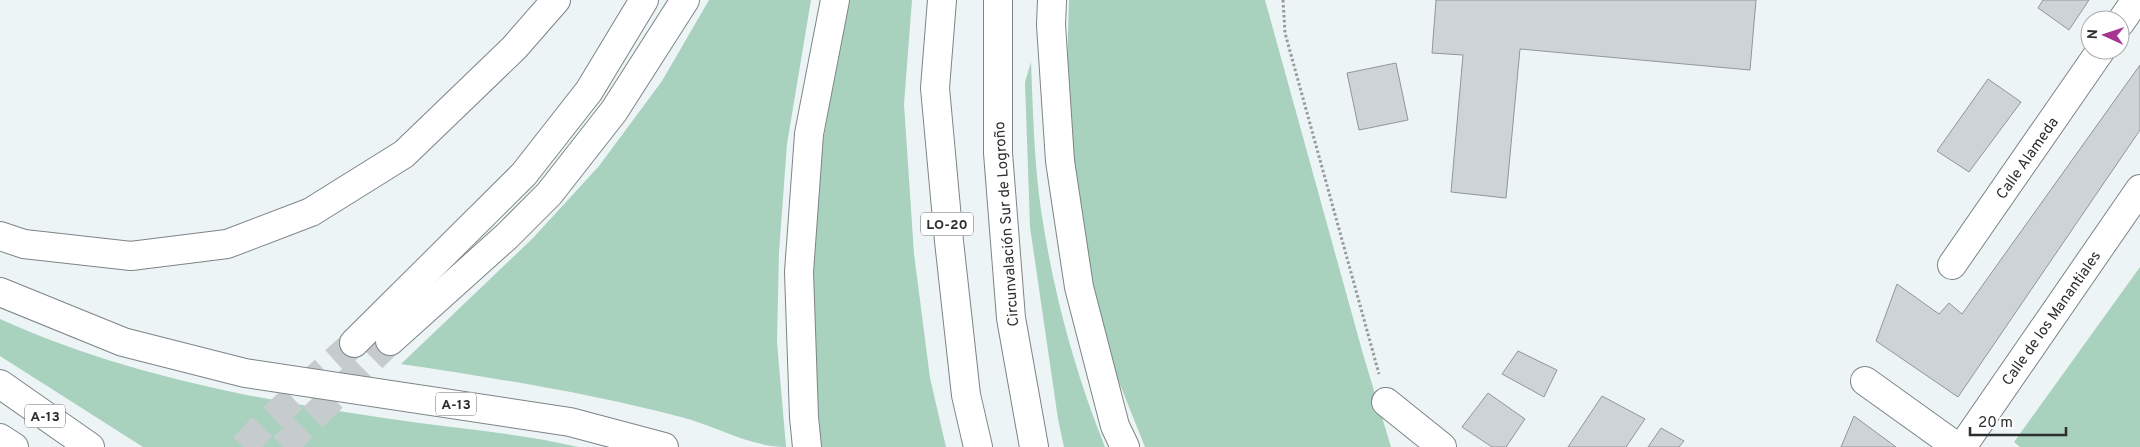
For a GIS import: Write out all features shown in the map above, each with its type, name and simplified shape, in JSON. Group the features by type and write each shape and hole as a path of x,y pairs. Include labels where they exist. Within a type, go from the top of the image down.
{"main road":[{"path":"0,236 24,244 131,256 227,244 311,212 404,154 514,48 556,0"},
{"path":"354,343 524,174 589,91 644,0"},
{"path":"390,341 507,236 550,194 614,111 685,0"},
{"path":"807,447 804,417 799,272 809,134 834,0"},
{"name":"LO-20","path":"942,0 935,88 966,395 978,447"},
{"name":"Circunvalación Sur de Logroño","path":"998,0 998,153 1010,318 1034,447"},
{"path":"1052,0 1050,25 1060,161 1079,288 1115,426 1125,447"},
{"name":"Calle Alameda","path":"1952,265 2094,60"},
{"name":"Calle de los Manantiales","path":"1962,447 2140,189"},
{"name":"A-13","path":"0,292 123,342 245,373 570,422 664,447"},
{"path":"1865,381 1957,447"},
{"name":"A-13","path":"0,384 90,447"},
{"path":"1386,402 1442,447"},
{"path":"0,438 14,447"}],"path":[{"path":"1283,0 1285,33 1386,402"}],"green space":[{"path":"709,0 811,0 787,144 779,252 777,342 786,447 759,444 681,417 577,393 401,364 533,238 599,166 662,81"},
{"path":"846,0 912,0 904,104 914,254 930,378 946,447 821,447 811,304 821,154"},
{"path":"1069,0 1265,0 1363,354 1391,447 1145,447 1109,357 1078,232 1066,99"},
{"path":"1031,62 1037,173 1046,240 1058,300 1074,360 1105,447 1064,447 1058,419 1030,227 1025,82"},
{"path":"2140,267 2140,447 2020,447 2014,442"},
{"path":"0,319 93,355 188,382 237,393 335,411 506,434 578,447 143,447 0,356"}],"building":[{"path":"1436,0 1756,0 1750,70 1520,49 1506,198 1451,192 1463,55 1432,53"},
{"path":"2043,0 2089,0 2082,10 2080,10 2080,14 2069,30 2038,8"},
{"path":"1396,63 1408,120 1359,130 1347,73"},
{"path":"2140,65 2140,130 1958,397 1876,341 1897,284 1939,314 1949,303 1962,314"},
{"path":"1988,79 2021,102 1969,172 1937,151"},
{"path":"1518,351 1557,370 1544,397 1502,374"},
{"path":"1488,393 1525,419 1506,447 1492,447 1462,427"},
{"path":"1602,396 1645,419 1626,447 1568,447"},
{"path":"1854,416 1896,447 1841,447"},
{"path":"1661,428 1684,441 1679,447 1648,447"}],"tunnel":[{"path":"283,447 390,341"},
{"path":"243,447 263,426 354,343"}]}
